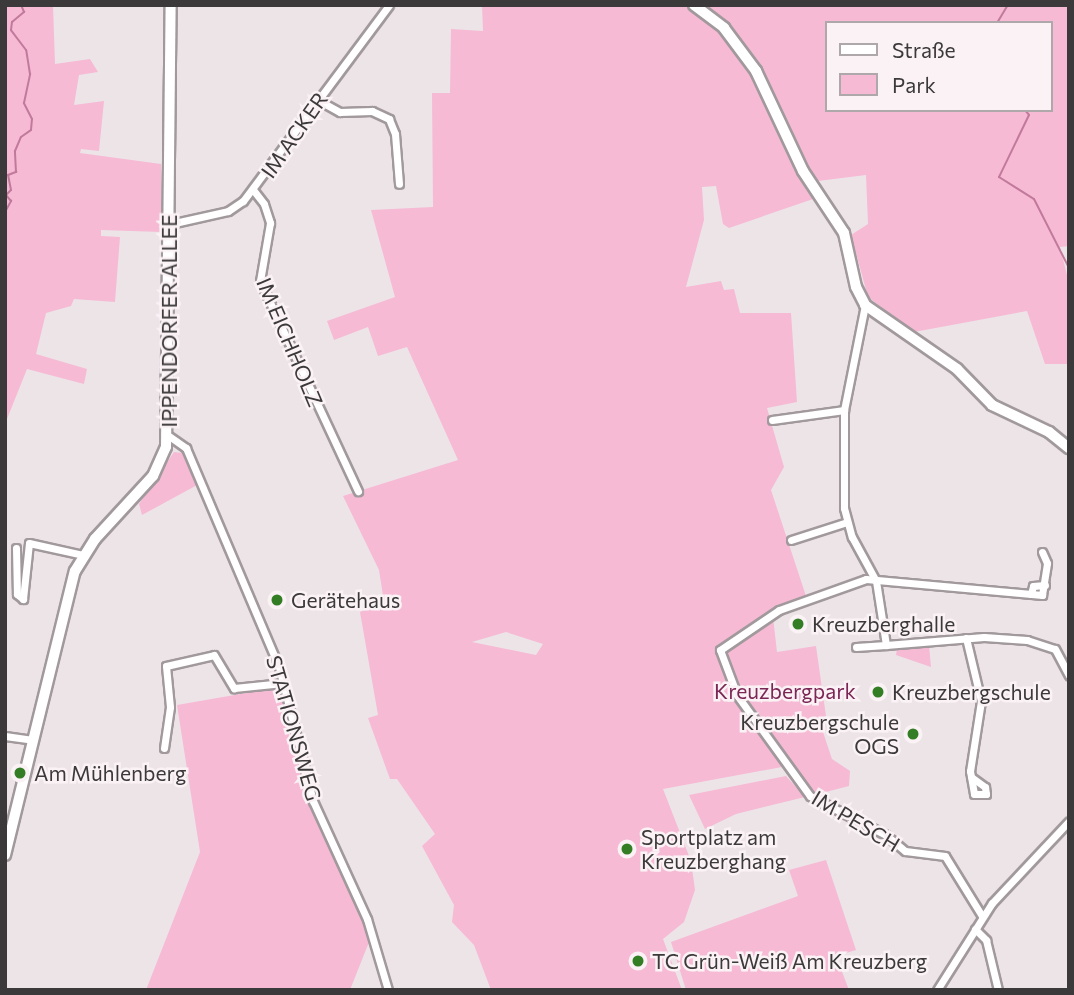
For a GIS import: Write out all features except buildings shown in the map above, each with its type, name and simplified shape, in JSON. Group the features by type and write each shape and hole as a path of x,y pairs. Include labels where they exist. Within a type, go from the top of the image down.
{"street":[{"name":"IPPENDORFER ALLEE","path":"5,855 68,593 83,555 153,476 169,436 171,5"},
{"name":"IM ACKER","path":"170,224 228,211 254,191 389,5"},
{"path":"694,5 724,28 756,71 803,172 844,233 856,287 865,305 957,369 992,405 1049,432 1069,448"},
{"path":"318,100 340,113 372,111 389,119 395,134 398,184"},
{"name":"IM EICHHOLZ","path":"254,191 270,223 260,281 358,491"},
{"path":"865,305 844,411 847,522 876,581 886,645"},
{"path":"772,420 844,411"},
{"name":"STATIONSWEG","path":"169,436 186,449 283,683 313,801 367,919 388,990"},
{"path":"790,540 847,522"},
{"path":"16,548 16,594 23,599 29,543 83,555"},
{"path":"876,581 1042,595 1045,586 1042,552"},
{"name":"IM PESCH","path":"876,581 866,579 789,606 720,650 737,695 810,796 829,809 886,835 911,853 948,858 982,916"},
{"path":"856,647 1009,637 1050,645 1059,654 1069,675"},
{"path":"966,638 967,660 981,701 971,777"},
{"path":"164,748 170,707 166,666 214,655 234,688 283,683"},
{"path":"5,736 33,740"},
{"path":"937,990 982,916 1069,821"},
{"path":"975,929 986,940 998,990"}],"green space":[{"path":"5,5 53,5 55,64 90,59 98,72 79,75 74,105 104,101 99,151 81,149 80,153 161,164 161,232 101,230 101,236 120,237 115,302 74,299 71,306 46,313 36,354 87,369 84,384 27,369 7,419"},
{"path":"482,5 1069,5 1069,246 1060,247 1069,283 1069,364 1045,364 1027,311 914,332 868,297 851,235 868,224 866,175 818,181 816,198 729,228 723,224 716,186 702,187 704,220 686,287 721,281 724,290 734,289 740,313 791,313 797,402 767,408 784,467 771,490 806,596 768,612 717,648 735,696 782,767 663,789 691,861 695,890 684,922 663,939 682,990 491,990 474,945 452,922 454,905 422,846 435,834 397,779 390,779 368,718 378,715 360,612 384,602 379,570 343,496 458,460 407,347 378,356 368,327 334,340 327,321 395,297 371,210 433,207 432,93 450,93 451,29 483,31","holes":["506,632 543,644 536,655 472,642"]},
{"path":"174,452 182,453 199,484 142,515 139,504"},
{"name":"Kreuzbergpark","path":"773,617 777,652 816,646 826,716 819,720 832,759 850,771 849,786 814,795 738,694 722,651"},
{"path":"929,645 931,667 896,655 897,649"},
{"path":"281,687 287,729 310,801 371,937 350,990 146,990 200,852 177,705"},
{"path":"786,776 805,797 736,814 705,829 689,795"},
{"path":"826,860 856,950 836,956 849,990 686,990 671,942 798,896 789,870"}],"waterway":[{"path":"5,212 11,201 6,195 11,190 8,175 16,172 15,151 21,137 31,130 32,119 24,103 30,74 26,50 11,30 12,22 24,12 21,5"},
{"path":"998,21 1008,5"},
{"path":"1027,112 1029,115 999,177 1034,199 1069,268"},
{"path":"5,215 5,229"}],"place":[{"name":"Gerätehaus","path":"277,600"},
{"name":"Kreuzberghalle","path":"798,624"},
{"name":"Kreuzbergschule","path":"878,692"},
{"name":"Kreuzbergschule OGS","path":"913,734"},
{"name":"Am Mühlenberg","path":"20,773"},
{"name":"Sportplatz am Kreuzberghang","path":"627,849"},
{"name":"TC Grün-Weiß Am Kreuzberg","path":"638,961"}]}
